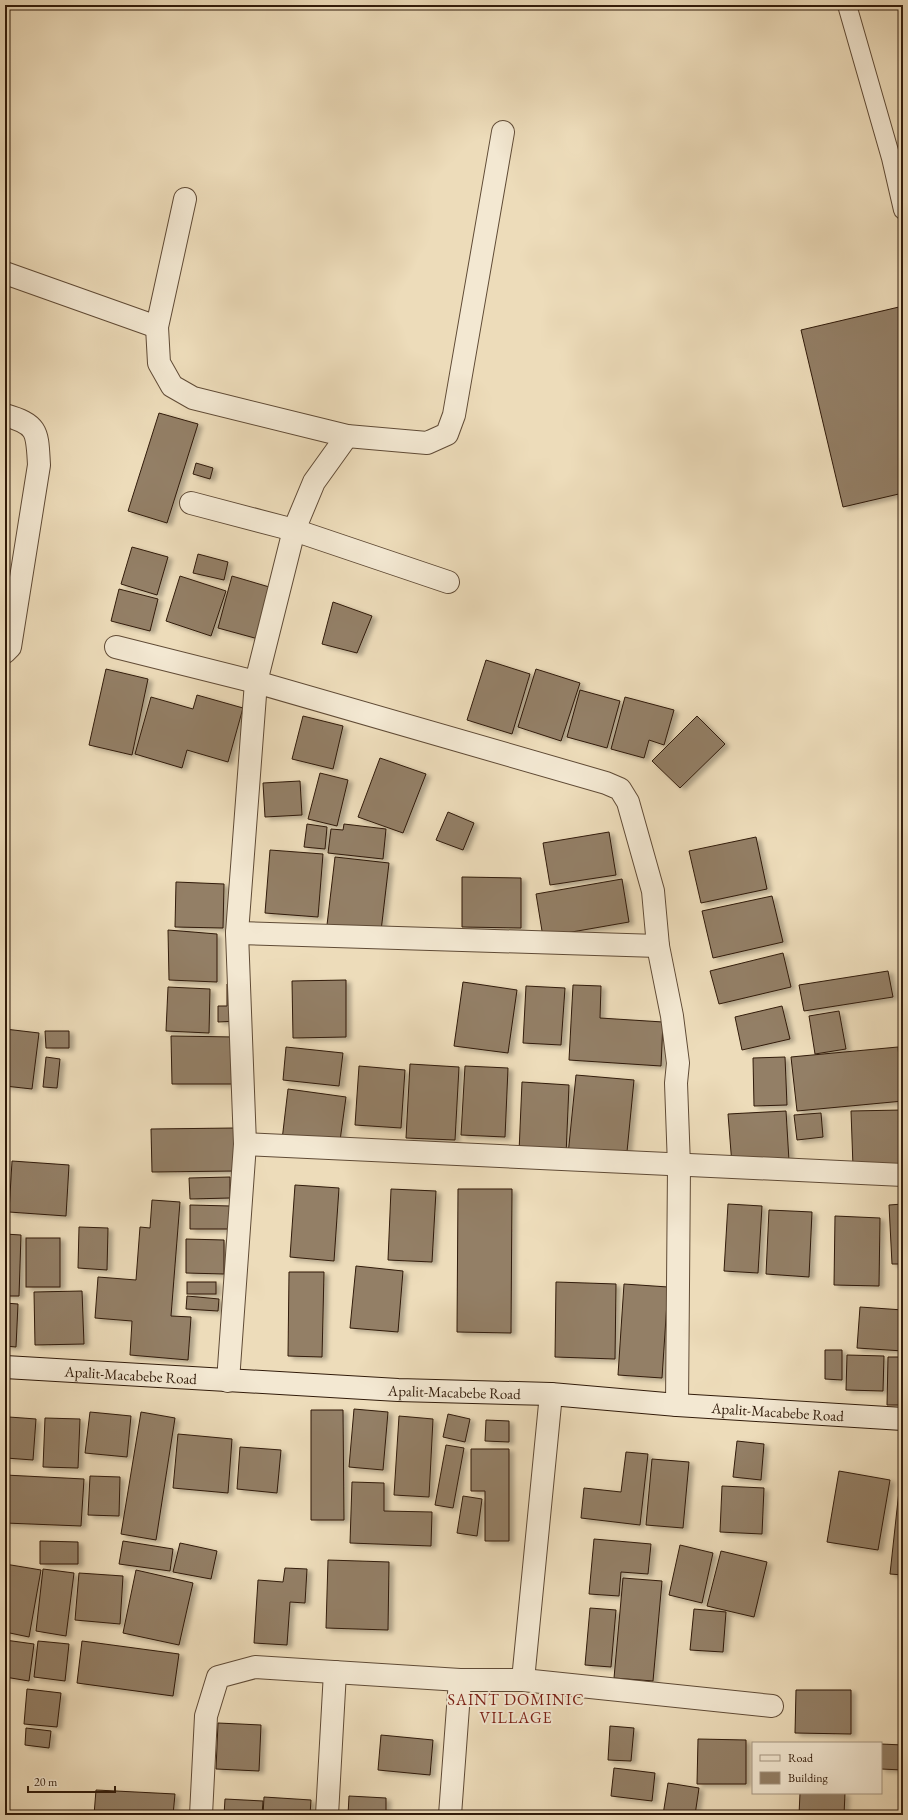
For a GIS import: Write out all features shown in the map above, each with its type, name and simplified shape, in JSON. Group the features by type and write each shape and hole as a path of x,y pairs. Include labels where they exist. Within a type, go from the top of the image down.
{"street":[{"path":"185,199 157,327 159,363 172,386 193,398 347,436 427,443 447,434 454,415 503,132"},
{"path":"5,273 157,327"},
{"path":"5,415 25,421 38,436 39,465 10,647 5,652"},
{"path":"228,1381 245,1144 237,933 256,682 294,530 314,482 347,436"},
{"path":"191,503 294,530 448,582"},
{"path":"116,647 256,682 606,783 620,789 628,802 654,892 658,946 672,1016 678,1063 676,1089 679,1166 677,1405"},
{"path":"237,933 658,946"},
{"path":"245,1144 679,1166 903,1175"},
{"name":"Apalit-Macabebe Road","path":"5,1367 398,1390 551,1394 677,1405 903,1419"},
{"path":"523,1680 551,1394"},
{"path":"201,1815 206,1716 218,1676 255,1667 460,1680 523,1680 772,1706"},
{"path":"327,1815 335,1672"},
{"path":"450,1815 460,1680"}],"lane":[{"path":"847,5 891,158 903,210"}],"building":[{"path":"899,307 903,322 903,493 843,507 801,330"},
{"path":"159,413 198,424 167,523 128,511"},
{"path":"196,463 213,468 210,479 193,474"},
{"path":"132,547 168,557 157,595 121,584"},
{"path":"198,554 228,562 224,580 193,573"},
{"path":"180,576 226,591 211,636 166,621"},
{"path":"232,576 276,589 262,640 218,628"},
{"path":"119,589 158,599 150,631 111,621"},
{"path":"333,602 372,616 357,653 322,644"},
{"path":"486,660 530,674 512,734 467,720"},
{"path":"106,669 148,679 132,755 89,745"},
{"path":"536,669 580,683 561,741 518,727"},
{"path":"580,690 620,701 607,748 567,737"},
{"path":"197,695 243,708 228,762 187,750 182,768 135,754 151,697 193,709"},
{"path":"625,697 674,710 664,745 649,740 644,758 611,749"},
{"path":"303,716 343,726 333,769 292,759"},
{"path":"697,716 725,744 680,788 652,761"},
{"path":"380,758 426,774 403,833 358,817"},
{"path":"320,773 348,780 337,826 308,819"},
{"path":"300,781 302,815 265,817 263,783"},
{"path":"448,812 474,823 463,850 436,840"},
{"path":"307,824 327,827 325,849 304,847"},
{"path":"344,824 386,829 383,859 328,853 331,829 343,830"},
{"path":"609,832 616,875 550,885 543,843"},
{"path":"756,837 767,889 701,903 689,851"},
{"path":"270,850 323,854 318,917 265,913"},
{"path":"335,857 389,863 381,931 327,925"},
{"path":"462,877 521,878 521,928 462,927"},
{"path":"622,879 629,922 543,937 536,894"},
{"path":"176,882 224,884 223,928 175,927"},
{"path":"772,896 783,942 713,958 702,911"},
{"path":"168,930 217,934 217,982 169,980"},
{"path":"783,953 791,987 719,1004 710,971"},
{"path":"888,971 893,997 804,1011 799,985"},
{"path":"346,980 346,1037 293,1038 292,981"},
{"path":"463,982 517,990 508,1053 454,1046"},
{"path":"238,983 239,1021 218,1022 218,1006 227,1006 227,984"},
{"path":"573,985 601,986 600,1018 663,1022 661,1066 569,1060"},
{"path":"526,986 565,988 561,1045 523,1043"},
{"path":"168,987 210,989 209,1033 166,1031"},
{"path":"782,1006 790,1039 742,1050 735,1017"},
{"path":"839,1011 846,1049 815,1054 809,1016"},
{"path":"5,1029 39,1033 32,1089 5,1086"},
{"path":"45,1031 69,1031 69,1048 46,1048"},
{"path":"171,1036 235,1037 233,1084 172,1084"},
{"path":"286,1047 343,1053 339,1086 283,1080"},
{"path":"898,1047 903,1101 797,1111 791,1057"},
{"path":"46,1057 60,1059 57,1088 43,1087"},
{"path":"785,1057 787,1105 754,1106 753,1058"},
{"path":"410,1064 459,1067 455,1140 406,1138"},
{"path":"359,1066 405,1070 401,1128 355,1125"},
{"path":"465,1066 508,1068 505,1137 461,1135"},
{"path":"576,1075 634,1080 626,1162 568,1155"},
{"path":"522,1082 569,1085 566,1155 519,1152"},
{"path":"288,1089 346,1097 339,1148 282,1140"},
{"path":"902,1110 903,1167 853,1167 851,1111"},
{"path":"786,1111 789,1161 732,1165 728,1114"},
{"path":"821,1113 823,1137 797,1140 794,1115"},
{"path":"235,1128 236,1171 152,1172 151,1129"},
{"path":"12,1161 69,1165 66,1216 9,1212"},
{"path":"230,1177 230,1198 190,1199 189,1178"},
{"path":"295,1185 339,1188 334,1261 290,1257"},
{"path":"391,1189 436,1191 432,1262 388,1260"},
{"path":"458,1189 512,1189 511,1333 457,1332"},
{"path":"152,1200 180,1202 171,1316 191,1317 188,1360 130,1355 132,1321 95,1318 98,1277 136,1280 140,1227 150,1228"},
{"path":"728,1204 762,1206 758,1273 724,1271"},
{"path":"903,1204 903,1264 892,1264 889,1205"},
{"path":"190,1205 230,1206 229,1229 190,1229"},
{"path":"769,1210 812,1212 809,1277 766,1274"},
{"path":"835,1216 880,1218 879,1286 834,1285"},
{"path":"79,1227 108,1228 107,1270 78,1268"},
{"path":"5,1234 21,1235 19,1296 5,1296"},
{"path":"26,1238 60,1238 60,1287 26,1287"},
{"path":"186,1239 224,1240 224,1274 186,1273"},
{"path":"356,1266 403,1271 398,1332 350,1328"},
{"path":"289,1272 324,1272 322,1357 288,1356"},
{"path":"187,1282 216,1282 216,1294 187,1294"},
{"path":"556,1282 616,1284 615,1359 555,1357"},
{"path":"624,1284 668,1287 662,1378 618,1375"},
{"path":"82,1291 84,1344 35,1345 34,1292"},
{"path":"187,1296 219,1299 218,1311 186,1309"},
{"path":"5,1303 18,1304 16,1347 5,1346"},
{"path":"860,1307 903,1310 903,1351 857,1348"},
{"path":"825,1350 842,1350 842,1380 825,1379"},
{"path":"847,1355 884,1356 883,1391 846,1390"},
{"path":"888,1357 903,1357 903,1405 887,1405"},
{"path":"354,1409 388,1412 383,1470 349,1467"},
{"path":"311,1410 343,1410 344,1520 311,1520"},
{"path":"90,1412 131,1416 127,1457 85,1453"},
{"path":"141,1412 175,1418 156,1540 121,1534"},
{"path":"448,1414 470,1419 465,1442 443,1437"},
{"path":"399,1416 433,1419 429,1497 394,1495"},
{"path":"9,1417 36,1419 33,1460 6,1458"},
{"path":"45,1418 80,1419 78,1468 43,1467"},
{"path":"486,1420 509,1421 509,1442 485,1441"},
{"path":"178,1434 232,1439 228,1493 173,1488"},
{"path":"737,1441 764,1444 761,1480 733,1477"},
{"path":"446,1445 464,1448 453,1508 435,1505"},
{"path":"240,1447 281,1450 277,1493 237,1489"},
{"path":"471,1449 509,1449 509,1541 485,1541 485,1491 471,1491"},
{"path":"626,1452 648,1454 640,1525 581,1518 584,1488 621,1492"},
{"path":"652,1459 689,1462 683,1528 646,1525"},
{"path":"903,1463 903,1575 890,1574"},
{"path":"839,1471 890,1480 878,1550 827,1542"},
{"path":"5,1475 84,1479 81,1526 5,1523"},
{"path":"90,1476 120,1477 119,1516 88,1515"},
{"path":"352,1482 384,1483 384,1511 432,1512 431,1546 350,1543"},
{"path":"722,1486 764,1488 762,1534 720,1532"},
{"path":"463,1496 482,1499 477,1536 457,1533"},
{"path":"594,1539 651,1544 648,1574 621,1572 619,1596 589,1594"},
{"path":"40,1541 78,1542 78,1564 40,1564"},
{"path":"123,1541 173,1549 170,1571 119,1564"},
{"path":"180,1543 217,1551 211,1579 173,1572"},
{"path":"680,1545 713,1553 702,1603 669,1595"},
{"path":"721,1551 767,1562 754,1617 707,1606"},
{"path":"328,1560 389,1562 388,1630 326,1628"},
{"path":"5,1564 41,1570 29,1637 5,1632"},
{"path":"285,1568 307,1569 305,1603 290,1602 287,1645 254,1643 258,1580 283,1582"},
{"path":"43,1569 74,1573 66,1636 36,1631"},
{"path":"136,1570 193,1583 179,1645 123,1633"},
{"path":"79,1573 123,1576 120,1624 75,1620"},
{"path":"623,1578 662,1581 653,1681 614,1678"},
{"path":"590,1608 616,1610 611,1667 585,1665"},
{"path":"694,1609 726,1612 723,1652 690,1650"},
{"path":"5,1640 34,1644 29,1681 5,1677"},
{"path":"38,1641 69,1644 65,1681 34,1677"},
{"path":"82,1641 179,1654 173,1696 77,1683"},
{"path":"27,1689 61,1693 57,1727 24,1724"},
{"path":"796,1690 851,1690 851,1734 795,1733"},
{"path":"218,1723 261,1725 259,1771 216,1769"},
{"path":"610,1726 634,1728 631,1761 608,1760"},
{"path":"26,1728 51,1731 49,1748 25,1745"},
{"path":"381,1735 433,1740 430,1775 378,1770"},
{"path":"698,1739 746,1740 746,1784 697,1784"},
{"path":"882,1744 903,1745 903,1770 882,1769"},
{"path":"614,1768 655,1773 652,1801 611,1796"},
{"path":"668,1783 699,1788 695,1815 663,1815"},
{"path":"96,1790 175,1794 173,1815 94,1815"},
{"path":"800,1794 845,1794 844,1815 799,1815"},
{"path":"349,1796 386,1798 386,1815 348,1815"},
{"path":"264,1797 311,1800 310,1815 263,1815"},
{"path":"225,1799 263,1801 262,1815 224,1815"}],"district":[{"name":"SAINT DOMINIC VILLAGE","path":"516,1708"}]}
